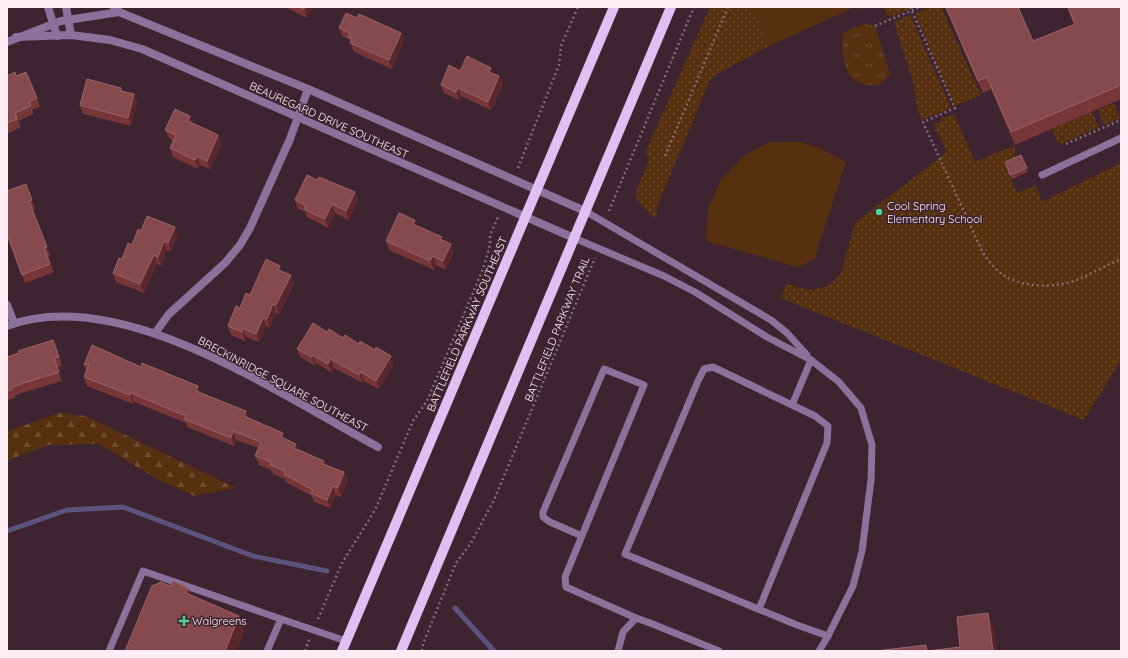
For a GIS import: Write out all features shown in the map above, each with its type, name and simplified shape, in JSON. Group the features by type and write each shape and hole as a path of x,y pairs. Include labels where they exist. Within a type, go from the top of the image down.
{"main road":[{"name":"BATTLEFIELD PARKWAY SOUTHEAST","path":"342,651 614,7"},
{"path":"401,651 670,7"}],"street":[{"path":"48,7 57,36"},
{"path":"66,7 71,36"},
{"path":"7,42 16,37 54,23 117,9"},
{"name":"BEAUREGARD DRIVE SOUTHEAST","path":"117,9 308,88 514,178 585,211"},
{"name":"BEAUREGARD DRIVE SOUTHEAST","path":"16,37 71,36 110,40 142,49 502,208 574,238"},
{"path":"155,333 169,314 225,263 240,245 250,228 290,139 308,88"},
{"name":"BRECKINRIDGE SQUARE SOUTHEAST","path":"7,305 10,324 36,318 63,317 120,322 155,333 201,352 281,393 378,448"}],"lane":[{"path":"1042,175 1121,138"},
{"path":"585,211 771,320 787,333 811,360"},
{"path":"574,238 598,250 664,276 695,292 767,336 811,360 839,382 861,408 872,445 871,480 862,551 853,586 819,651"},
{"path":"792,405 811,360"},
{"path":"759,609 827,443 828,426 815,416 713,367 704,369 625,554 759,609 828,636"},
{"path":"582,536 550,522 543,517 543,512 604,369 644,385 582,536 565,577 566,587 636,618 650,622 718,651"},
{"path":"109,651 143,571 313,631 346,641"},
{"path":"618,651 623,632 636,618"},
{"path":"267,651 281,619"}],"path":[{"path":"514,178 559,66 561,46 578,7"},
{"path":"605,223 611,204 694,7"},
{"path":"665,156 728,7"},
{"path":"910,7 954,108 923,122 982,251 989,262 1003,275 1019,282 1046,285 1070,282 1121,259"},
{"path":"875,26 920,7"},
{"path":"1066,144 1121,120"},
{"path":"305,651 342,563 375,510 413,421 427,401 483,269 490,245 490,235 502,208"},
{"name":"BATTLEFIELD PARKWAY TRAIL","path":"422,651 423,644 456,563 471,543 494,500 598,250"}],"green space":[{"path":"710,7 752,7 769,46 715,75 710,80 658,204 656,216 654,218 637,200 635,194 649,161 646,151"},
{"path":"752,7 853,7 853,8 769,46"},
{"path":"859,7 882,7 860,9"},
{"path":"882,7 915,7 890,17"},
{"path":"931,7 941,7 981,95 955,106 915,14"},
{"path":"910,15 951,108 921,120 916,103 914,85 894,22"},
{"path":"865,24 875,26 890,74 880,85 859,83 852,78 845,63 843,54 843,34 850,29"},
{"path":"1114,103 1120,118 1104,125 1098,110"},
{"path":"1092,112 1099,127 1061,144 1057,142 1052,129"},
{"path":"954,114 975,162 1015,145 1015,162 1005,165 1017,193 1036,185 1042,202 1121,163 1121,360 1084,420 781,298 786,284 809,290 822,288 831,284 841,273 855,223 947,152 933,122 939,123 942,121 941,118"},
{"path":"770,142 800,142 819,148 846,162 814,260 797,267 706,241 708,209 721,180 745,155"},
{"path":"60,413 86,416 236,488 194,496 157,479 99,444 48,445 7,461 7,431"}],"building":[{"path":"946,7 1018,7 1033,41 1075,24 1068,7 1121,7 1121,85 1011,132 987,77 978,81"},
{"path":"346,13 357,18 359,14 401,33 389,60 350,43 352,39 348,37 350,33 339,28"},
{"path":"467,56 491,68 489,72 499,76 488,102 458,88 456,92 441,85 449,65 460,71"},
{"path":"15,72 16,76 26,72 37,98 29,102 31,106 15,113 17,119 7,123 7,76"},
{"path":"87,79 121,88 121,91 134,94 128,118 80,105"},
{"path":"175,109 190,116 188,121 218,135 207,161 197,156 195,160 170,148 176,135 165,130"},
{"path":"1021,155 1027,168 1010,175 1005,162"},
{"path":"307,175 317,180 319,177 355,192 346,211 332,204 325,219 304,209 306,205 295,200"},
{"path":"26,184 32,200 29,201 47,247 44,248 50,264 22,275 7,234 7,191"},
{"path":"399,213 415,220 413,224 442,237 440,239 451,244 443,261 433,256 430,261 386,241"},
{"path":"147,216 175,227 168,243 164,241 158,257 154,255 140,284 113,273 119,258 122,259 128,243 132,245 138,229 141,231"},
{"path":"266,259 280,266 278,270 291,275 276,305 273,304 267,319 263,318 256,334 243,328 242,332 228,326 236,306 240,308 246,293 250,295"},
{"path":"313,323 327,332 329,329 343,338 345,335 359,344 360,341 375,350 376,347 391,356 376,381 361,372 359,375 331,359 328,364 313,355 312,357 297,349"},
{"path":"53,340 59,357 54,358 59,372 12,387 12,389 7,391 7,357 19,353 18,351"},
{"path":"92,345 141,367 142,363 198,386 196,391 246,411 244,416 283,433 281,437 296,444 294,448 324,461 323,464 344,472 338,488 333,486 327,500 311,493 313,490 284,474 285,471 270,465 271,462 255,456 261,442 233,431 231,438 184,419 186,416 131,393 130,395 84,377 89,364 84,365"},
{"name":"Walgreens","path":"173,581 188,588 186,593 239,616 225,651 125,651 152,586 161,582 170,586"},
{"path":"988,613 993,651 927,651 960,647 957,617"},
{"path":"926,645 927,651 876,651"}],"waterway":[{"path":"7,531 67,510 123,507 253,556 327,571"},
{"path":"455,608 494,651"}],"place":[{"name":"Cool Spring Elementary School","path":"879,212"},
{"name":"Walgreens","path":"184,621"}]}
